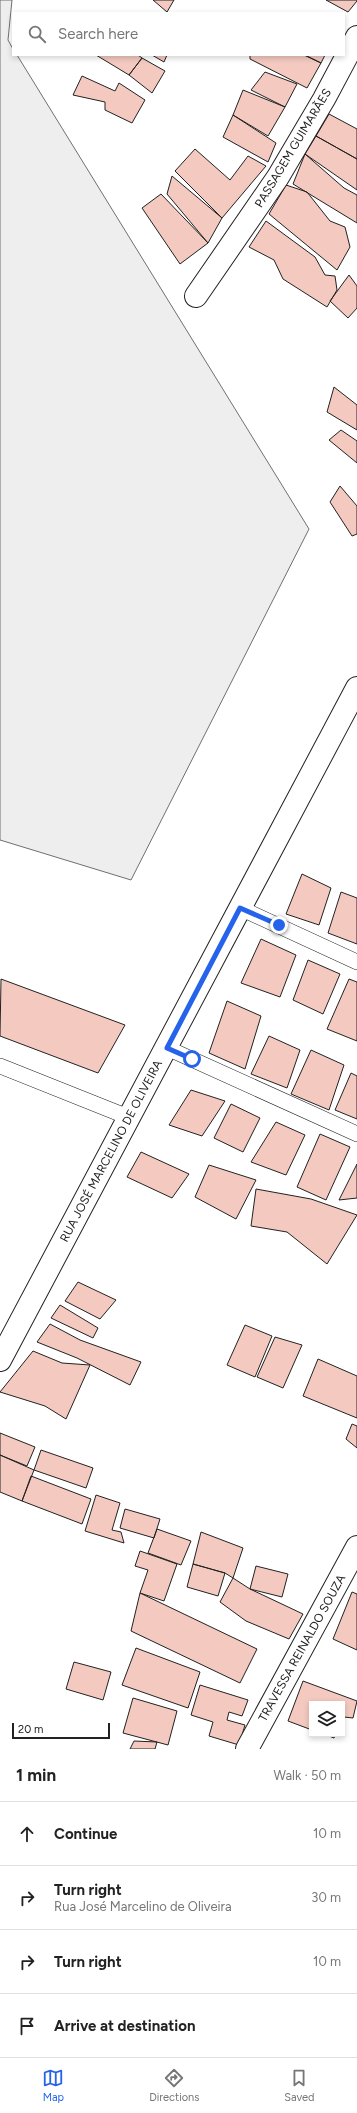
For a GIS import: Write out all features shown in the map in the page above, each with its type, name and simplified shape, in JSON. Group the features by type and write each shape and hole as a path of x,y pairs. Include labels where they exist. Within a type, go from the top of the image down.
{"street":[{"name":"PASSAGEM GUIMARÃES","path":"196,296 278,177 324,99 357,37"},
{"name":"RUA JOSÉ MARCELINO DE OLIVEIRA","path":"0,1360 357,688"},
{"name":"TRAVESSA REINALDO SOUZA","path":"247,1749 357,1548"}],"lane":[{"path":"240,908 357,962"},
{"path":"167,1048 357,1134"},
{"path":"0,1066 128,1117"}],"shaded area":[{"path":"0,0 12,0 8,40 12,47 12,56 18,56 309,529 131,880 0,840"}],"building":[{"path":"153,0 174,0 167,12"},
{"path":"326,0 357,0 357,1 348,12"},
{"path":"98,56 139,56 142,58 129,75"},
{"path":"154,56 167,56 164,62"},
{"path":"250,56 306,56 321,63 307,88 250,59"},
{"path":"307,56 324,56 321,63"},
{"path":"142,58 165,71 152,93 129,75"},
{"path":"265,72 297,84 285,107 251,90"},
{"path":"82,76 115,91 119,83 145,100 132,123 105,110 105,102 73,95"},
{"path":"243,90 285,107 268,136 233,115"},
{"path":"329,114 357,129 357,159 316,136"},
{"path":"233,115 276,143 268,162 223,137"},
{"path":"316,136 357,159 357,190 305,154"},
{"path":"195,149 230,180 248,156 266,166 222,218 175,171"},
{"path":"305,154 344,188 357,195 357,223 293,184"},
{"path":"172,176 222,218 208,243 167,194"},
{"path":"286,185 307,192 330,221 345,227 350,247 337,270 269,214"},
{"path":"161,194 208,243 180,264 142,208"},
{"path":"266,221 315,257 325,275 335,276 337,290 327,307 283,279 274,260 249,247"},
{"path":"349,275 357,286 357,308 348,318 330,301"},
{"path":"334,387 357,405 357,430 327,412"},
{"path":"341,430 357,441 357,463 329,440"},
{"path":"340,486 357,506 357,534 352,536 330,502"},
{"path":"302,874 331,888 319,925 286,914"},
{"path":"341,892 357,898 357,944 328,933"},
{"path":"261,939 296,955 280,997 241,983"},
{"path":"308,960 340,974 323,1014 293,1000"},
{"path":"1,979 125,1025 98,1073 0,1036"},
{"path":"349,979 357,982 357,1041 327,1029"},
{"path":"227,1001 261,1016 245,1069 209,1053"},
{"path":"269,1036 300,1050 287,1088 251,1074"},
{"path":"311,1050 344,1065 329,1110 291,1094"},
{"path":"351,1073 357,1076 357,1119 335,1110"},
{"path":"191,1090 225,1101 202,1136 169,1125"},
{"path":"231,1104 260,1118 243,1152 214,1138"},
{"path":"276,1122 305,1135 286,1175 251,1162"},
{"path":"320,1134 350,1147 326,1200 297,1187"},
{"path":"141,1152 189,1174 172,1198 127,1177"},
{"path":"357,1164 357,1198 339,1200"},
{"path":"209,1165 256,1180 236,1219 195,1197"},
{"path":"256,1189 311,1199 357,1215 327,1264 287,1232 251,1226"},
{"path":"78,1282 116,1300 100,1319 65,1301"},
{"path":"60,1305 98,1328 93,1338 51,1318"},
{"path":"50,1324 80,1340 141,1362 130,1385 77,1358 37,1342"},
{"path":"245,1325 272,1336 255,1377 227,1365"},
{"path":"275,1337 302,1345 283,1388 257,1377"},
{"path":"33,1351 62,1363 90,1365 66,1419 45,1406 0,1392"},
{"path":"318,1359 357,1376 357,1418 303,1396"},
{"path":"352,1424 357,1426 357,1448 346,1439"},
{"path":"0,1433 35,1447 27,1466 0,1455"},
{"path":"41,1450 93,1468 86,1488 34,1470"},
{"path":"0,1455 34,1470 22,1501 0,1492"},
{"path":"31,1476 91,1499 82,1524 22,1501"},
{"path":"96,1495 120,1503 112,1530 121,1532 124,1543 85,1531"},
{"path":"125,1509 160,1519 154,1538 120,1528"},
{"path":"157,1529 191,1541 181,1565 148,1553"},
{"path":"201,1532 243,1548 233,1578 225,1573 193,1564"},
{"path":"140,1551 177,1564 164,1601 140,1593 148,1570 135,1566"},
{"path":"193,1564 225,1573 218,1596 187,1587"},
{"path":"256,1566 288,1574 282,1597 250,1589"},
{"path":"233,1578 250,1589 303,1614 289,1639 246,1621 220,1602"},
{"path":"352,1592 357,1594 357,1650 333,1639"},
{"path":"140,1593 257,1649 240,1683 131,1631"},
{"path":"136,1648 200,1672 188,1708 122,1685"},
{"path":"74,1662 111,1672 103,1700 66,1689"},
{"path":"303,1681 357,1701 353,1718 345,1717 345,1701 309,1701 309,1729 288,1721"},
{"path":"200,1685 248,1700 242,1716 229,1712 227,1720 245,1725 239,1745 209,1736 213,1722 191,1715"},
{"path":"133,1698 177,1711 168,1745 123,1733"},
{"path":"134,1741 157,1742 155,1749 130,1749"}],"route":[{"path":"192,1059 167,1048 240,908 279,925"}]}
